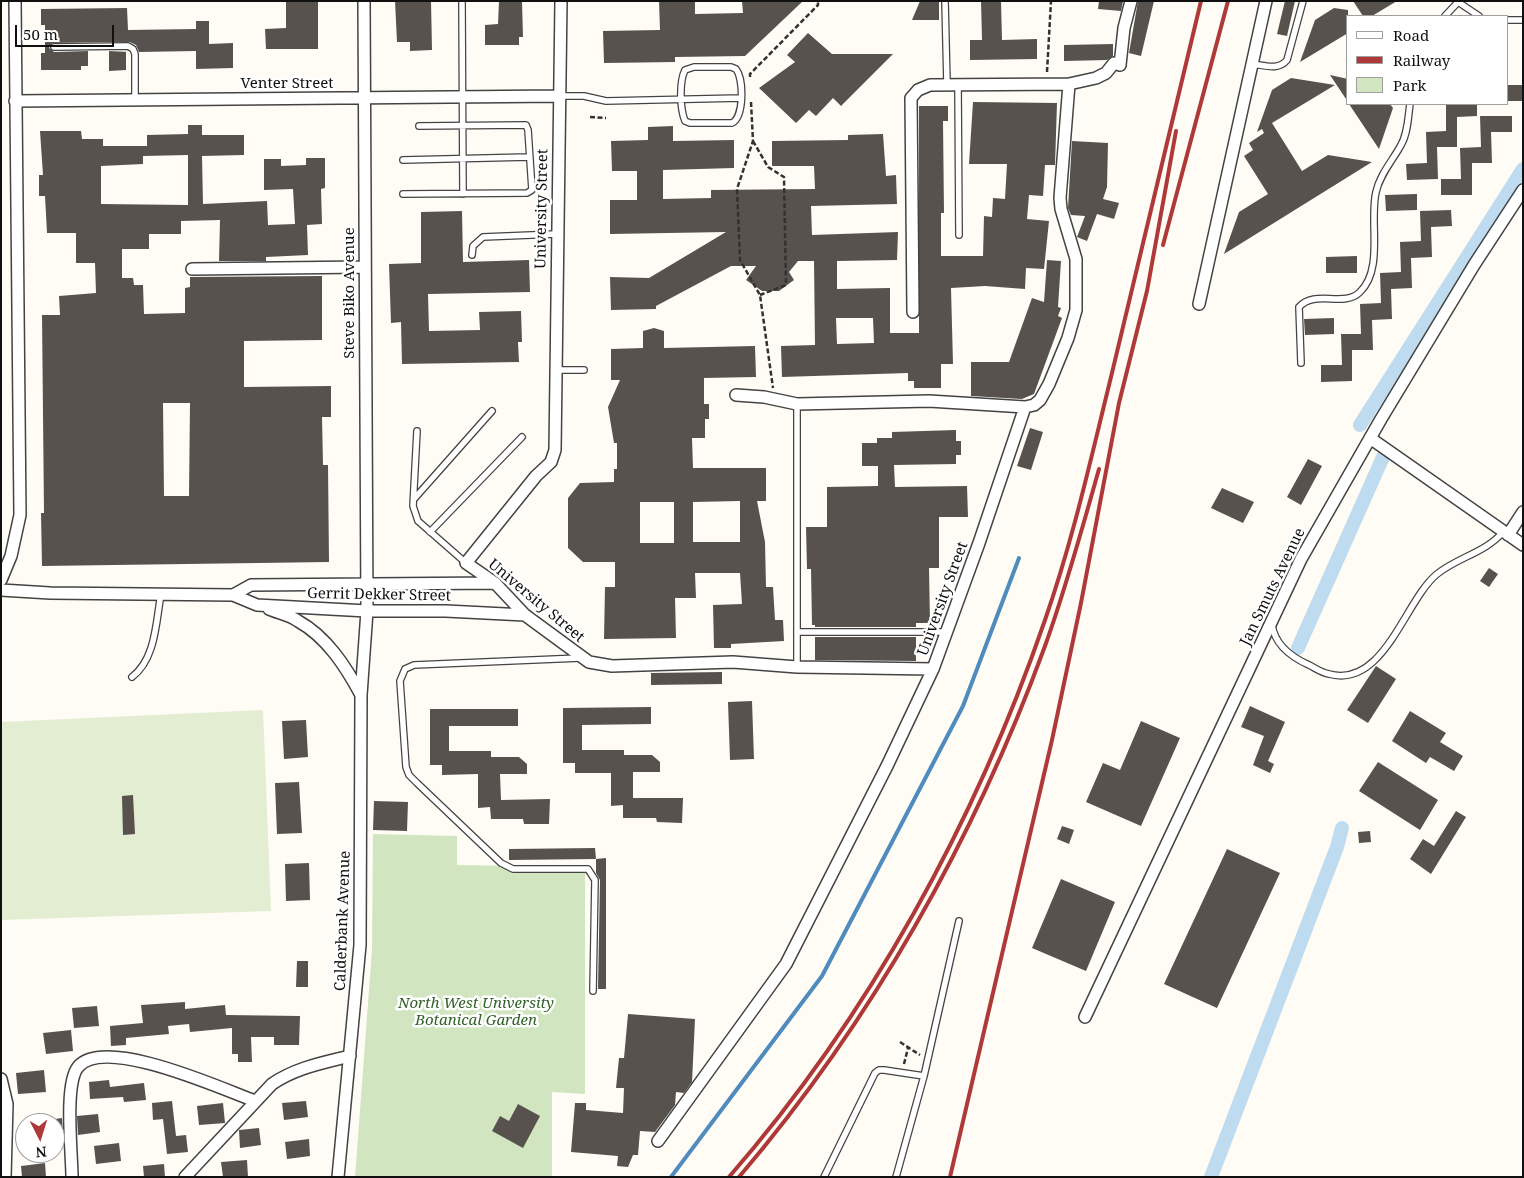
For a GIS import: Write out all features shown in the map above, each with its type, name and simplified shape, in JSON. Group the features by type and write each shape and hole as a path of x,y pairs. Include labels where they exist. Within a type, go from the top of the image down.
{"street":[{"path":"1,580 11,556 20,515 14,1"},
{"name":"Steve Biko Avenue","path":"364,1 366,586"},
{"name":"University Street","path":"561,1 556,234 555,450 551,462 536,476 466,563 495,583 526,615 580,658 589,662 612,666 733,662 797,667 933,669 1025,408"},
{"path":"913,312 911,98 918,90 930,85 1047,82 1069,84 1096,78 1106,73 1114,63 1120,65 1124,28 1131,1"},
{"path":"1199,304 1266,1"},
{"path":"736,395 775,399 797,404 929,401 1025,408 1034,405 1045,392 1068,338 1076,310 1076,254 1061,209 1060,198 1069,84"},
{"name":"Venter Street","path":"15,101 559,96"},
{"name":"Jan Smuts Avenue","path":"1086,1017 1301,559 1370,438 1474,265 1523,190"},
{"path":"192,268 365,267"},
{"path":"1370,438 1523,545"},
{"path":"1506,534 1523,512"},
{"name":"Gerrit Dekker Street","path":"233,595 251,585 366,586 495,583"},
{"name":"Calderbank Avenue","path":"338,1177 360,945 362,695 366,586"},
{"name":"Gerrit Dekker Street","path":"1,590 233,595 257,605 366,611 446,611 526,615"},
{"name":"Calderbank Avenue","path":"257,605 297,620 317,634 349,672 362,695"},
{"path":"658,1141 786,964 887,766 933,669"},
{"path":"72,1177 71,1087 78,1067 86,1060 102,1056 132,1058 172,1070 255,1101"},
{"path":"185,1177 272,1084 289,1074 350,1056"},
{"path":"1,1078 7,1104 5,1177"}],"lane":[{"path":"462,1 463,98 461,159 463,194"},
{"path":"945,1 952,84 959,235"},
{"path":"1252,64 1283,65 1287,60 1303,1"},
{"path":"1446,15 1458,2 1478,15"},
{"path":"1509,20 1523,20"},
{"path":"54,47 128,46 133,49 135,54 135,100"},
{"path":"694,67 736,69 741,81 740,115 732,123 690,123 685,121 682,98 683,75 685,70 694,67"},
{"path":"559,96 584,96 606,101 740,98"},
{"path":"1301,362 1299,307 1305,301 1312,299 1354,296 1361,292 1365,284 1373,264 1375,192 1402,143 1410,105"},
{"path":"404,194 530,192 528,130 526,125 419,126"},
{"path":"403,160 529,157"},
{"path":"472,255 473,246 483,237 556,234"},
{"path":"555,370 584,370"},
{"path":"797,404 797,667"},
{"path":"414,499 492,411"},
{"path":"417,431 414,499 418,522 466,563"},
{"path":"430,532 522,437"},
{"path":"1272,621 1274,634 1290,655 1329,674 1352,674 1376,658 1391,642 1436,575 1465,557 1482,551 1506,534"},
{"path":"132,677 141,670 151,648 161,594"},
{"path":"798,632 946,632"},
{"path":"580,658 414,665 405,669 400,681 406,767 409,775 501,863 514,869 588,869 592,874 595,880 593,991"},
{"path":"896,1177 924,1076 959,920"},
{"path":"824,1177 875,1073 878,1070 924,1076"}],"path":[{"path":"750,84 750,74 818,5 818,1"},
{"path":"1047,82 1051,1"},
{"path":"751,93 753,141 737,189 740,260 760,295 775,399"},
{"path":"590,117 606,118"},
{"path":"753,141 768,167 784,178 786,285 760,295"},
{"path":"900,1042 928,1059"},
{"path":"902,1073 908,1048"}],"green space":[{"path":"263,710 271,911 1,920 1,722"},
{"name":"North West University Botanical Garden","path":"373,834 457,836 457,865 585,867 585,1094 552,1092 552,1176 560,1177 355,1177 372,950"}],"building":[{"path":"286,1 318,1 318,49 266,49 265,29 286,28"},
{"path":"395,1 431,1 432,50 410,51 410,42 397,42"},
{"path":"499,1 522,1 523,37 519,37 519,45 485,45 485,25 498,24"},
{"path":"659,1 695,1 695,14 743,13 742,1 803,1 745,56 675,57 675,62 604,63 603,31 660,30"},
{"path":"920,1 939,1 939,20 912,20"},
{"path":"981,1 1001,1 1002,40 1037,39 1037,59 970,60 970,40 982,40"},
{"path":"1099,1 1123,1 1121,11 1098,9"},
{"path":"1138,1 1154,1 1141,56 1129,53"},
{"path":"1285,1 1295,1 1287,36 1277,34"},
{"path":"1353,1 1397,1 1374,15 1362,15"},
{"path":"127,8 128,30 196,29 196,21 209,21 209,44 233,43 233,68 196,69 196,51 139,52 136,45 130,42 109,42 52,43 49,48 54,52 88,51 88,66 81,66 81,70 41,70 41,53 45,53 45,25 41,25 41,9"},
{"path":"1334,8 1348,10 1348,15 1346,15 1346,34 1300,62 1315,20"},
{"path":"808,33 832,54 893,54 841,106 833,98 816,116 809,110 796,123 759,88 795,62 787,55"},
{"path":"1113,44 1113,56 1107,60 1064,61 1064,45"},
{"path":"109,51 129,52 126,52 126,70 109,71"},
{"path":"1330,75 1346,79 1346,99"},
{"path":"1291,78 1335,85 1272,123 1302,171 1328,155 1372,162 1224,254 1239,212 1268,194 1244,156 1253,150 1249,143 1264,133 1262,129 1257,132 1272,90"},
{"path":"1509,85 1523,85 1523,101 1509,101"},
{"path":"973,102 1057,103 1055,165 1045,165 1043,196 1029,195 1027,219 1049,221 1044,269 1026,268 1025,289 985,286 951,288 953,364 941,364 941,388 914,388 914,381 908,381 908,373 782,377 781,346 815,345 814,261 798,261 789,272 794,280 779,291 762,291 746,280 756,266 731,266 656,306 656,309 611,310 610,277 649,278 726,232 610,234 610,200 637,200 637,171 612,171 611,141 648,140 648,127 673,126 673,141 734,140 734,168 663,170 663,199 711,198 711,190 815,189 814,166 772,166 772,141 848,140 848,135 883,134 886,176 896,175 897,204 811,206 812,235 898,232 897,260 837,261 837,289 890,288 890,333 919,333 919,106 948,106 948,121 943,121 944,213 941,213 941,256 983,256 984,216 992,217 993,198 1005,199 1007,164 969,164","holes":["836,318 873,318 874,343 837,344"]},
{"path":"1350,105 1391,105 1393,108 1379,149"},
{"path":"1446,105 1477,105 1477,116 1457,117 1457,147 1437,147 1438,179 1407,180 1406,164 1427,163 1426,132 1446,131"},
{"path":"1480,116 1512,116 1512,132 1491,132 1492,163 1472,163 1472,195 1441,195 1441,179 1461,179 1460,148 1481,147"},
{"path":"188,125 202,125 202,135 244,135 244,155 202,156 203,204 267,201 268,225 295,224 293,189 264,190 264,159 281,159 281,166 306,165 306,158 325,158 325,188 321,189 322,224 307,225 308,255 266,257 266,261 219,261 220,220 181,221 181,234 149,234 149,249 122,249 122,278 133,278 134,285 143,285 144,314 185,313 185,288 190,287 190,277 322,276 322,340 244,341 244,387 331,386 331,417 322,417 323,465 328,465 329,562 42,566 41,513 44,513 42,315 60,315 59,296 96,293 95,263 76,263 76,233 47,233 45,196 39,196 39,175 43,175 40,131 81,131 82,139 103,139 103,146 147,146 147,135 188,134","holes":["188,155 188,205 101,204 101,166 143,164 143,156","163,403 190,403 189,496 164,496"]},
{"path":"1072,141 1108,143 1107,187 1103,199 1119,203 1114,219 1097,214 1087,241 1077,237 1085,216 1071,215 1068,208"},
{"path":"1417,194 1417,210 1386,211 1385,195"},
{"path":"1451,210 1452,226 1431,227 1432,257 1411,258 1412,288 1391,289 1392,319 1372,320 1373,350 1352,350 1352,381 1321,382 1321,365 1342,365 1341,334 1361,334 1360,304 1381,303 1380,273 1401,272 1400,242 1421,241 1420,211"},
{"path":"462,211 463,262 529,260 530,292 428,294 429,331 480,330 479,312 521,311 522,342 518,342 519,362 402,364 401,322 391,323 389,264 421,263 421,212"},
{"path":"1357,256 1357,273 1326,273 1326,257"},
{"path":"1047,260 1061,261 1058,307 1061,308 1058,316 1062,318 1034,394 1022,399 971,396 971,362 1009,362 1032,298 1044,302"},
{"path":"1334,318 1334,334 1305,335 1304,319"},
{"path":"654,328 664,331 664,348 755,346 756,377 704,378 704,404 709,404 709,419 705,419 705,438 692,438 693,468 766,468 766,501 757,501 765,542 766,587 773,587 775,620 783,620 784,641 731,644 731,648 714,648 713,605 742,604 740,573 695,573 696,598 675,598 676,638 604,639 605,587 615,587 615,562 583,562 568,548 568,498 580,483 614,482 614,469 617,469 617,443 614,443 608,407 620,380 611,380 611,349 643,348 643,331","holes":["740,501 740,542 693,542 693,502","640,502 674,502 674,543 640,543"]},
{"path":"1030,428 1043,432 1031,470 1017,466"},
{"path":"956,430 956,441 961,441 961,455 956,455 956,464 894,465 895,487 967,486 968,517 939,517 939,568 929,568 930,623 916,623 916,627 815,627 815,625 812,625 811,569 807,569 806,527 827,527 827,487 878,486 878,466 862,466 862,443 877,443 877,438 892,438 892,432"},
{"path":"1308,459 1322,466 1301,505 1287,497"},
{"path":"1222,488 1254,502 1243,523 1211,508"},
{"path":"1489,568 1498,574 1489,587 1480,581"},
{"path":"815,637 916,637 916,661 815,660"},
{"path":"1376,666 1396,679 1368,723 1347,710"},
{"path":"722,672 722,684 651,685 651,673"},
{"path":"752,701 754,759 730,760 728,702"},
{"path":"1250,706 1285,722 1268,761 1274,764 1270,773 1253,765 1264,736 1241,727"},
{"path":"651,707 651,724 582,725 582,750 624,750 624,755 652,755 660,762 660,772 633,772 633,798 683,798 682,823 657,822 656,818 623,818 623,805 611,806 611,773 575,773 575,763 563,763 563,708"},
{"path":"430,709 518,709 518,726 449,726 449,751 491,751 491,757 519,757 527,764 527,774 500,774 501,800 550,799 549,824 524,824 523,819 491,819 490,807 478,808 478,774 442,775 442,765 430,765"},
{"path":"1410,711 1446,733 1440,742 1463,756 1454,771 1430,757 1426,763 1392,741"},
{"path":"306,720 308,757 284,759 282,721"},
{"path":"1141,721 1180,738 1141,826 1086,802 1103,763 1120,770"},
{"path":"1378,762 1438,800 1420,830 1359,791"},
{"path":"299,782 302,833 277,834 275,783"},
{"path":"133,795 135,834 123,835 122,796"},
{"path":"374,801 408,802 407,831 373,830"},
{"path":"1456,811 1466,817 1431,874 1410,859 1423,839 1434,846"},
{"path":"1062,826 1074,830 1069,844 1057,839"},
{"path":"1370,831 1371,842 1359,843 1358,832"},
{"path":"595,848 596,859 509,860 509,849"},
{"path":"1227,849 1280,873 1217,1008 1164,984"},
{"path":"606,858 606,989 598,989 600,880 596,873 596,859"},
{"path":"309,863 310,900 286,901 285,864"},
{"path":"1061,879 1115,902 1086,971 1032,948"},
{"path":"297,961 308,961 308,987 296,987"},
{"path":"185,1002 185,1009 225,1005 226,1015 300,1016 299,1045 274,1045 274,1037 251,1037 252,1062 238,1062 238,1054 232,1054 232,1028 190,1032 189,1024 168,1026 169,1034 126,1038 126,1045 111,1046 110,1026 143,1023 141,1005"},
{"path":"97,1006 99,1026 74,1028 72,1008"},
{"path":"628,1014 695,1019 692,1082 684,1093 676,1092 675,1105 655,1132 640,1131 638,1155 633,1155 628,1167 617,1166 618,1156 571,1152 575,1103 586,1103 586,1110 623,1113 624,1088 616,1088 619,1058 624,1058"},
{"path":"71,1030 73,1051 46,1054 43,1033"},
{"path":"44,1070 46,1092 18,1094 16,1073"},
{"path":"109,1080 110,1087 144,1083 146,1100 124,1102 123,1097 90,1099 89,1082"},
{"path":"172,1101 176,1136 186,1135 188,1152 167,1154 163,1119 153,1120 152,1103"},
{"path":"306,1101 308,1117 284,1120 282,1103"},
{"path":"223,1103 225,1123 199,1125 197,1106"},
{"path":"518,1104 540,1116 523,1148 492,1131 500,1116 509,1121"},
{"path":"98,1114 100,1132 78,1135 77,1116"},
{"path":"259,1128 261,1145 240,1148 239,1130"},
{"path":"309,1139 310,1156 287,1159 285,1142"},
{"path":"119,1143 121,1161 96,1164 94,1146"},
{"path":"247,1160 248,1177 223,1177 221,1162"},
{"path":"45,1163 46,1177 22,1177 21,1166"},
{"path":"164,1164 165,1177 144,1177 143,1166"}],"waterway":[{"path":"1360,425 1523,169"},
{"path":"1298,648 1383,457"},
{"path":"671,1177 822,976 963,706 1019,558"},
{"path":"1211,1177 1337,847 1342,828"}],"railway":[{"path":"729,1177 780,1115 828,1050 914,914 952,842 986,769 1017,695 1055,590 1081,499 1201,1"},
{"path":"1163,245 1228,1"},
{"path":"950,1177 1052,740 1081,603 1119,403 1147,291 1176,131"},
{"path":"739,1177 833,1055 876,991 916,925 952,857 986,788 1017,718 1045,646 1067,580 1099,469"}]}
